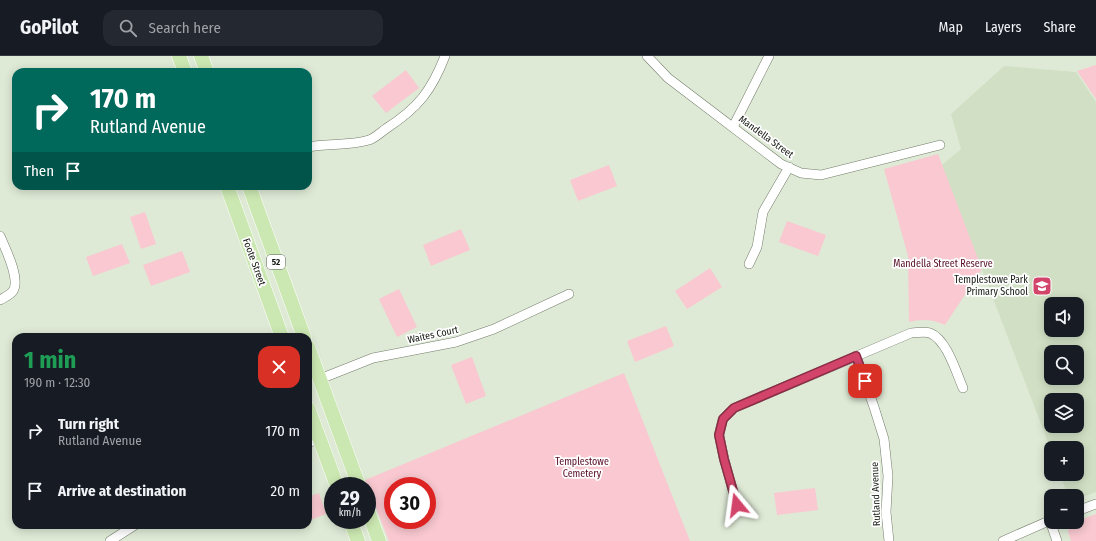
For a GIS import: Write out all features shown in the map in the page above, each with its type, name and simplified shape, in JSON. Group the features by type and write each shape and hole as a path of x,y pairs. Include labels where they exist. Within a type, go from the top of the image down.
{"main road":[{"path":"180,56 184,68"},
{"path":"201,56 206,68"},
{"name":"Foote Street","path":"228,190 281,333"},
{"name":"52","path":"250,190 303,333"},
{"path":"266,293 286,286"},
{"path":"312,357 356,477"},
{"path":"312,430 314,441 332,477"},
{"path":"353,529 358,541"},
{"path":"375,529 379,541"}],"street":[{"path":"312,146 370,140 407,113 424,96 437,76 445,56"},
{"name":"Mandella Street","path":"647,56 668,78 782,164 801,173 821,175 940,145"},
{"path":"733,127 769,56"},
{"path":"748,264 757,247 763,212 789,168"},
{"path":"0,236 14,272 15,280 14,289 8,296 0,300"},
{"name":"Waites Court","path":"320,378 373,358 456,342 494,329 569,294"},
{"path":"737,505 719,435 723,419 734,408 911,333 929,333 942,342 964,388"},
{"name":"Rutland Avenue","path":"856,356 884,439 888,476 886,512 889,541"},
{"path":"1084,508 1096,504"},
{"path":"1003,541 1044,524"},
{"path":"110,541 130,529"},
{"path":"1053,529 1057,541"}],"shaded area":[{"name":"Templestowe Park Primary School","path":"1004,66 1076,72 1096,102 1096,492 1084,496 1084,489 1065,489 1063,481 1084,481 1084,441 1048,441 1044,433 1084,433 1084,393 1044,393 1044,432 942,165 961,149 951,114"}],"green space":[{"path":"1096,65 1096,99 1077,71"},
{"path":"406,70 419,88 386,113 372,96"},
{"name":"Mandella Street Reserve","path":"938,154 982,269 945,325 927,320 909,322 908,256 884,169"},
{"path":"609,165 617,186 578,201 570,180"},
{"path":"145,212 156,244 141,249 130,217"},
{"path":"787,221 826,235 818,256 779,242"},
{"path":"461,229 470,250 431,266 423,245"},
{"path":"122,244 130,263 93,276 86,257"},
{"path":"182,251 190,272 151,286 143,265"},
{"path":"710,268 722,287 687,309 675,291"},
{"path":"399,289 417,327 397,337 379,299"},
{"path":"666,326 674,346 635,362 627,341"},
{"path":"472,357 486,396 466,404 451,365"},
{"name":"Templestowe Cemetery","path":"624,373 690,541 389,541 384,529 436,529 436,477 384,477 384,528 376,508 376,477 372,477"},
{"path":"815,488 818,510 777,515 774,493"},
{"path":"319,493 324,508 324,515 312,519 312,496"},
{"path":"1096,514 1096,541 1071,541 1068,531 1069,529 1084,529 1084,519"}],"place":[{"name":"Templestowe Park Primary School","path":"1042,286"}],"route":[{"path":"737,505 719,435 723,419 734,408 856,356 865,381"}]}
